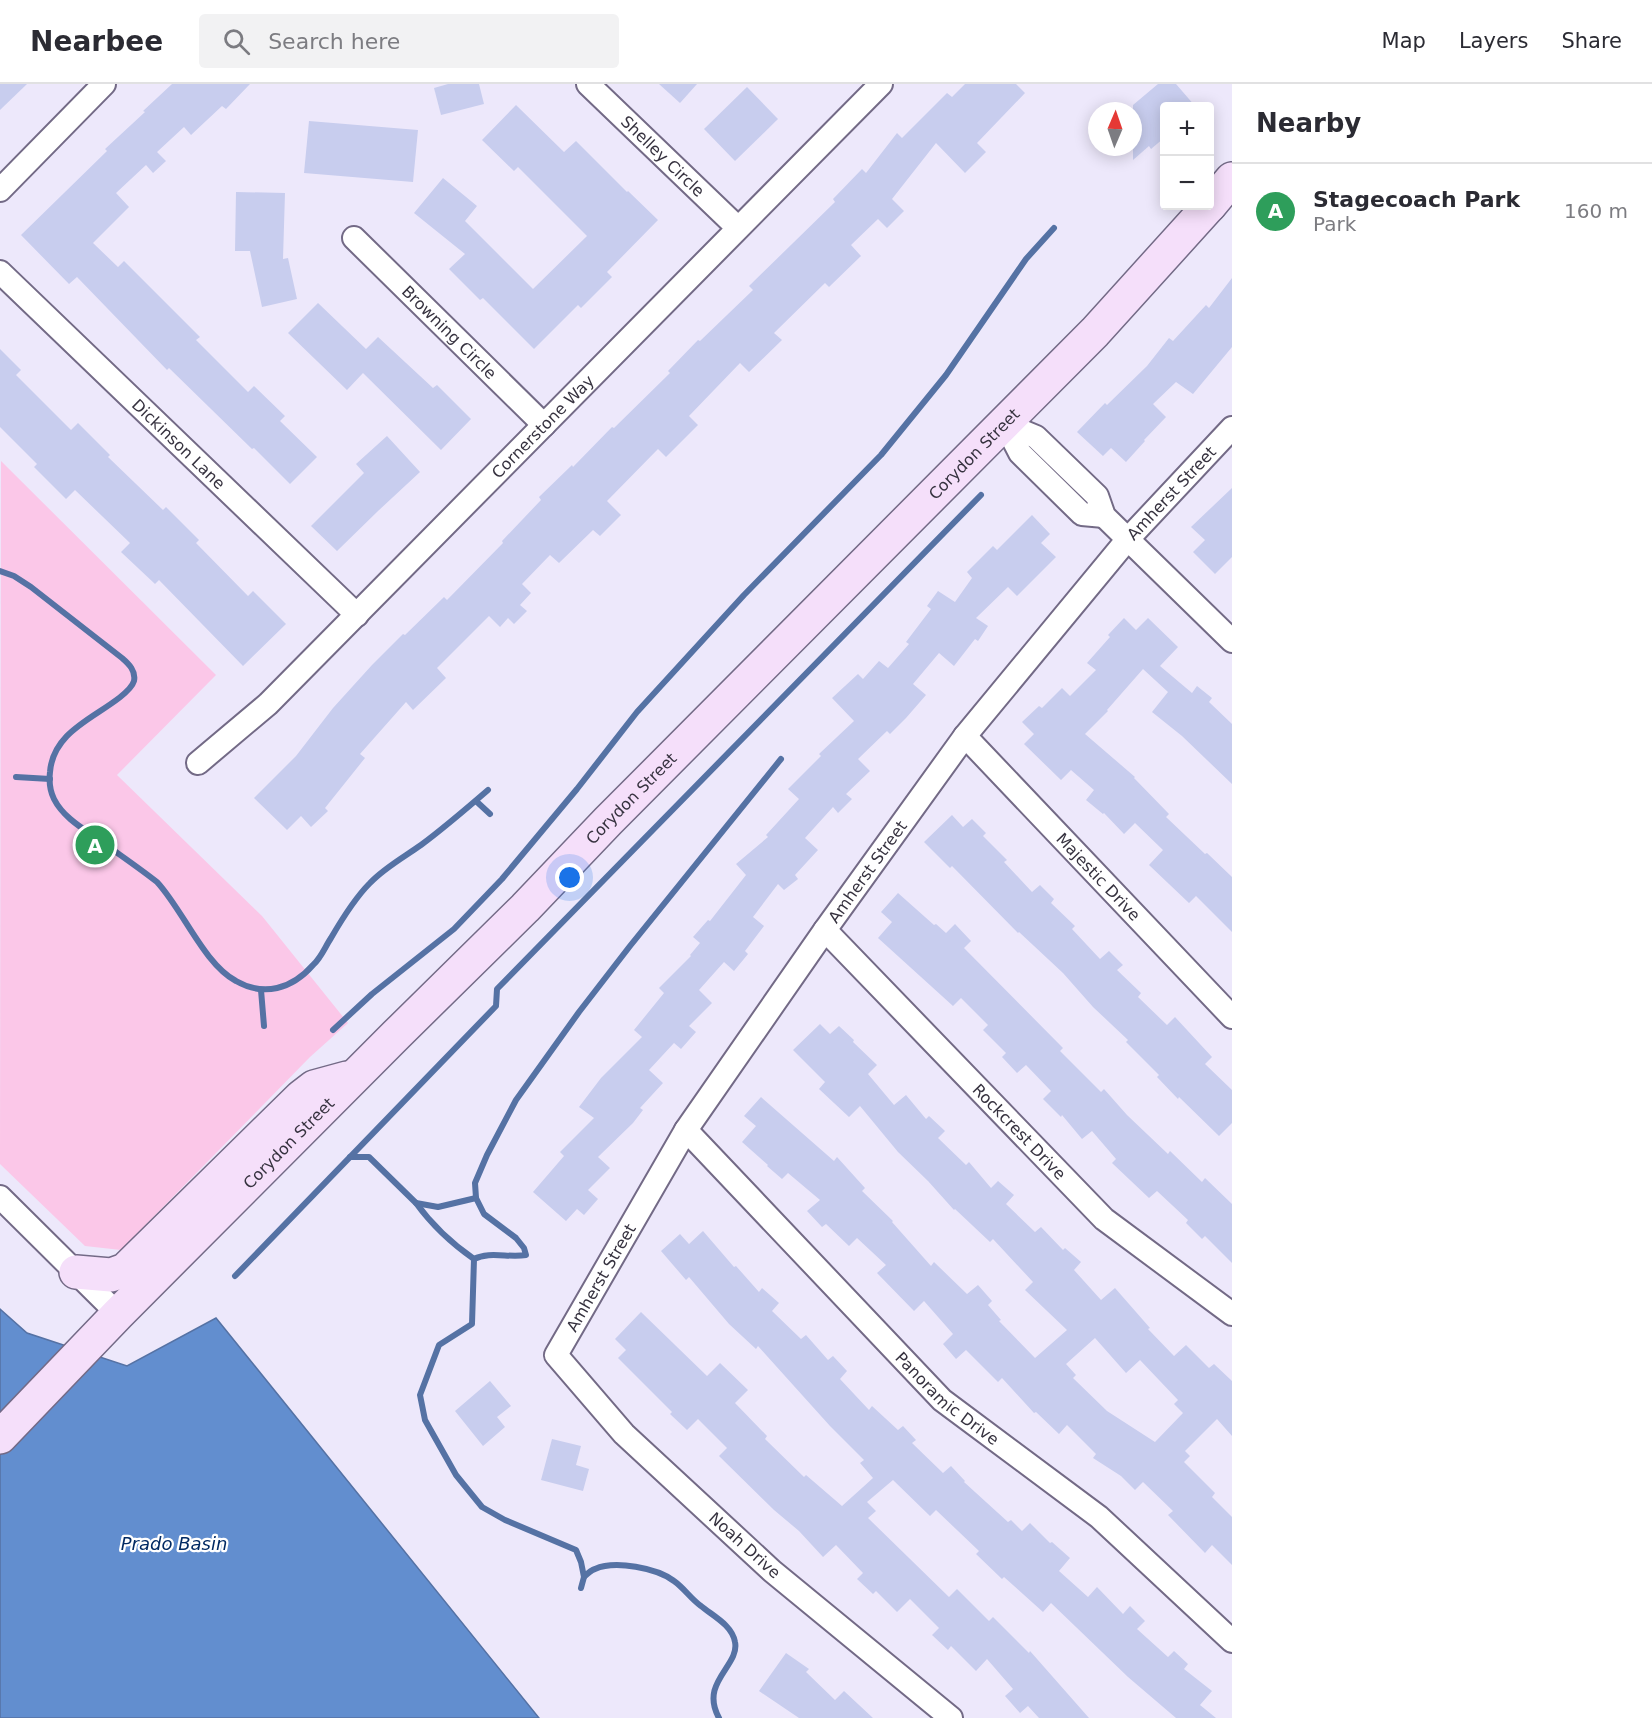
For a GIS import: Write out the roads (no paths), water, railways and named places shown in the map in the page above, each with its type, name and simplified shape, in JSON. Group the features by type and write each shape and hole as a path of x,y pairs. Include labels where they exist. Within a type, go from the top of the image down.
{"main road":[{"name":"Corydon Street","path":"1214,199 1232,179"},
{"name":"Corydon Street","path":"0,1437 118,1314 525,909 608,821 1005,424 1095,332 1205,210"},
{"path":"76,1272 111,1275 125,1270 301,1097 314,1087 357,1074"}],"street":[{"path":"0,190 104,84"},
{"name":"Shelley Circle","path":"588,84 738,228"},
{"name":"Cornerstone Way","path":"198,762 268,704 881,84"},
{"name":"Browning Circle","path":"354,238 544,425"},
{"name":"Dickinson Lane","path":"0,272 357,615"},
{"path":"1005,424 1020,453 1082,514 1104,516 1232,642"},
{"name":"Amherst Street","path":"556,1355 686,1130 825,930 965,736 1127,540 1232,428"},
{"name":"Majestic Drive","path":"965,736 1232,1017"},
{"name":"Rockcrest Drive","path":"825,930 1104,1219 1232,1314"},
{"name":"Panoramic Drive","path":"686,1130 942,1400 1100,1518 1232,1641"},
{"path":"0,1197 118,1314"},
{"name":"Noah Drive","path":"556,1355 624,1434 754,1555 951,1718"}],"water":[{"name":"Prado Basin","path":"0,1309 27,1333 127,1366 216,1318 539,1718 0,1718"}],"waterway":[{"path":"333,1030 372,994 454,929 502,879 637,712 744,595 881,455 946,375 1026,259 1054,228"},
{"path":"235,1276 496,1006 497,989 981,495"},
{"path":"0,571 14,576 31,587 122,658 134,674 134,681 128,691 76,728 58,747 50,772 50,786 54,799 73,822 157,882 214,962 224,973 246,986 257,989 277,988 287,985 305,973 318,959 349,909 370,883 438,832 488,790"},
{"path":"719,1718 714,1705 714,1694 735,1651 733,1636 726,1626 667,1576 647,1569 613,1565 603,1566 589,1572 584,1577 576,1550 505,1520 482,1507 456,1475 425,1420 420,1395 439,1345 472,1324 474,1259 486,1255 526,1255 524,1248 516,1238 484,1214 476,1198 475,1183 516,1100 630,946 781,759"},
{"path":"16,777 50,779"},
{"path":"476,801 490,814"},
{"path":"261,990 264,1026"},
{"path":"350,1157 369,1157 416,1203 438,1207 476,1198"},
{"path":"416,1203 442,1233 474,1259"},
{"path":"581,1588 584,1577"}],"place":[{"name":"Stagecoach Park","path":"95,845"}]}
